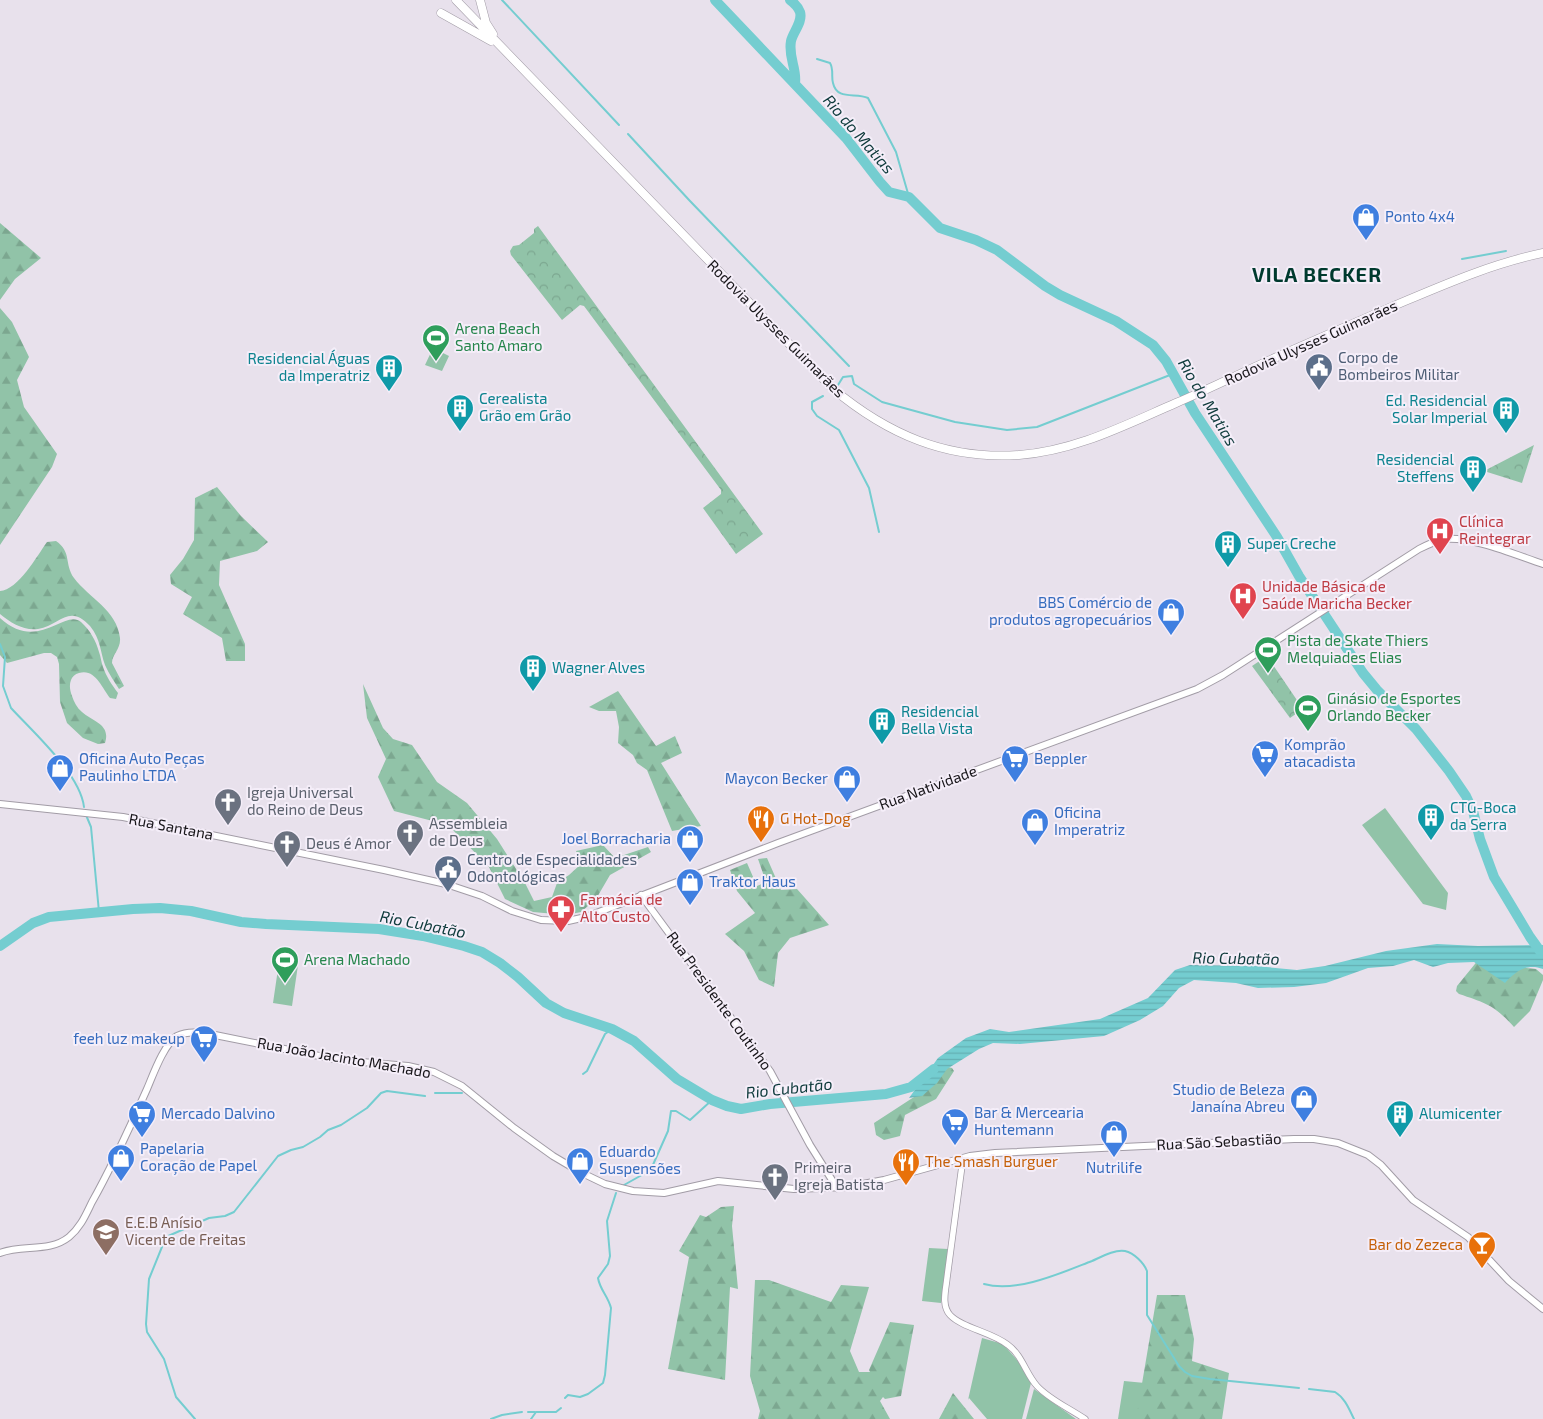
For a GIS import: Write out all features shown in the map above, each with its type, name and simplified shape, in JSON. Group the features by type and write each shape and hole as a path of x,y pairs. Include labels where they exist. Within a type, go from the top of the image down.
{"highway":[{"name":"Rodovia Ulysses Guimarães","path":"456,0 818,375 848,402 882,424 904,436 944,449 970,454 1020,455 1069,447 1198,394 1294,349 1454,280 1517,258 1543,253"},
{"path":"480,0 486,23 501,47"},
{"path":"441,12 501,47"}],"main road":[{"name":"Rua Natividade","path":"541,920 579,919 1184,694 1218,678 1419,549 1445,539 1470,541 1543,564"},
{"name":"Rua Santana","path":"0,804 123,817 384,870 446,884 482,896 512,910 541,920"},
{"name":"Rua Presidente Coutinho","path":"641,895 774,1079 810,1146 837,1188"},
{"name":"Rua João Jacinto Machado","path":"0,1253 54,1245 63,1241 74,1232 97,1194 164,1053 173,1040 188,1033 215,1035 327,1058 408,1066 434,1072 462,1086 552,1156 596,1181 626,1190 649,1193 664,1192 718,1181 789,1189 837,1188"},
{"name":"Rua São Sebastião","path":"837,1188 877,1182 963,1158 1003,1152 1305,1138 1338,1143 1360,1151 1375,1160 1406,1194 1468,1237 1509,1281 1543,1309"}],"street":[{"path":"963,1158 946,1288 945,1303 947,1310 956,1320 993,1335 1008,1344 1016,1352 1041,1390 1085,1419"}],"green space":[{"path":"0,223 41,258 15,279 0,300"},
{"path":"538,226 763,534 736,554 703,508 721,494 721,490 584,306 580,305 562,320 511,255 510,251 513,246 519,245 534,233 534,229"},
{"path":"0,308 12,322 29,357 17,380 24,407 57,454 52,467 0,545"},
{"name":"Arena Beach Santo Amaro","path":"433,348 449,356 442,371 425,365"},
{"path":"1534,445 1522,483 1484,471"},
{"path":"217,487 241,516 268,542 257,551 220,561 219,585 245,644 245,661 226,661 222,638 183,614 192,597 171,584 170,575 183,559 194,540 195,498"},
{"path":"56,541 64,549 74,578 108,612 118,628 120,642 112,663 124,686 119,689 105,665 96,636 83,619 76,616 64,617 46,627 28,629 18,626 0,614 0,591 14,585 20,579 47,542"},
{"path":"0,618 14,628 26,631 38,631 74,619 81,622 87,629 96,644 106,674 118,693 116,699 110,698 98,680 85,672 78,673 73,677 70,682 70,690 79,709 103,727 106,737 105,743 98,744 83,738 67,723 60,702 59,664 57,657 51,653 44,653 7,663 0,655"},
{"path":"1267,656 1303,709 1290,718 1252,666"},
{"path":"363,684 383,728 393,739 412,745 437,782 467,803 497,839 534,901 552,897 557,883 580,865 576,851 603,845 615,858 648,847 651,852 610,875 596,899 581,912 566,915 533,912 505,899 489,867 448,825 394,811 378,777 386,759 367,718"},
{"path":"618,691 656,746 675,736 682,753 661,763 701,826 672,831 647,770 637,763 633,755 618,743 619,727 616,711 599,711 589,707"},
{"path":"1385,808 1448,893 1446,910 1423,904 1362,825"},
{"path":"767,858 781,890 797,889 829,925 790,938 778,953 774,987 759,980 744,951 725,934 755,913 737,891 730,870 747,863 757,886 766,882 758,859"},
{"path":"1479,959 1497,965 1536,969 1543,975 1543,980 1530,1011 1514,1027 1501,1014 1489,1006 1456,991 1457,986"},
{"name":"Arena Machado","path":"279,962 298,965 292,1006 273,1003"},
{"path":"948,1067 954,1071 936,1099 905,1115 900,1136 884,1140 876,1135 874,1123 934,1084"},
{"path":"734,1206 732,1226 738,1289 730,1287 725,1380 668,1369 689,1257 679,1251 700,1215 706,1217 721,1207"},
{"path":"929,1248 948,1249 941,1303 922,1301"},
{"path":"755,1280 769,1280 831,1302 841,1285 869,1287 850,1351 859,1372 870,1372 869,1370 890,1322 914,1325 901,1396 885,1399 883,1397 880,1401 890,1419 758,1419 760,1411 750,1376"},
{"path":"1157,1295 1185,1295 1194,1339 1192,1361 1229,1373 1222,1419 1136,1419"},
{"path":"982,1338 1003,1344 1018,1361 1031,1383 1022,1419 987,1419 969,1398 968,1400"},
{"path":"1124,1381 1145,1383 1138,1419 1118,1419"},
{"path":"1034,1389 1076,1419 1026,1419"},
{"path":"953,1393 974,1419 939,1419"}],"water":[{"path":"1437,944 1478,946 1543,945 1543,969 1532,967 1522,969 1505,983 1474,962 1448,963 1433,967 1414,960 1393,966 1368,968 1326,983 1294,987 1258,988 1236,983 1194,980 1179,988 1163,1006 1140,1020 1104,1036 1020,1044 993,1043 979,1049 947,1069 937,1083 922,1096 909,1098 938,1058 966,1038 990,1029 1009,1032 1100,1019 1148,998 1175,970 1190,965 1255,966 1297,970 1325,966 1386,951"}],"waterway":[{"path":"502,0 619,125"},
{"name":"Rio do Matias","path":"715,0 846,138 889,192 909,197 940,228 976,240 997,250 1045,286 1116,321 1153,345 1166,361 1195,413 1277,537 1299,576 1363,673 1377,690 1416,729 1466,796 1473,811 1480,839 1494,877 1540,951"},
{"path":"790,0 798,8 801,16 790,47 795,72 795,83"},
{"path":"817,59 830,63 833,83 838,92 868,98 896,152 909,197"},
{"path":"628,134 849,366"},
{"path":"1462,259 1506,251"},
{"path":"838,385 843,377 852,376 854,384 882,402 955,422 1007,430 1037,427 1170,375 1175,375"},
{"path":"823,396 812,402 812,409 817,416 839,430 869,488 879,532"},
{"path":"0,644 5,657 3,686 11,708 55,754 74,781 81,794 84,807"},
{"path":"86,815 91,827 99,912"},
{"name":"Rio Cubatão","path":"0,946 33,923 49,917 133,909 160,908 191,911 241,922 379,929 423,936 482,952 518,977 546,1003 564,1013 612,1029 634,1041 677,1079 712,1100 727,1106 741,1109 770,1104 886,1094 911,1087 934,1069"},
{"path":"583,1074 587,1071 605,1034 612,1029"},
{"path":"195,1419 176,1397 164,1359 147,1332 149,1279 166,1237 209,1218 225,1216 234,1212 278,1156 303,1147 328,1130 341,1125 367,1108 381,1093 387,1091 425,1096"},
{"path":"435,1093 462,1093"},
{"path":"624,1185 649,1171 652,1167 668,1131 671,1111 676,1111 690,1120 712,1100"},
{"path":"565,1398 568,1395 580,1397 588,1394 603,1383 605,1375 611,1308 598,1278 608,1264 610,1256 607,1221 616,1193"},
{"path":"984,1284 997,1286 1024,1284 1053,1276 1113,1252 1125,1251 1138,1259 1147,1271 1147,1315 1179,1366 1185,1372 1192,1376 1210,1379 1299,1388"},
{"path":"1309,1389 1335,1392 1344,1401 1354,1419"},
{"path":"531,1419 536,1412 556,1412 561,1408"},
{"path":"491,1419 522,1412"},
{"path":"528,1412 535,1412"}],"place":[{"name":"Ponto 4x4","path":"1366,241"},
{"name":"Arena Beach Santo Amaro","path":"436,362"},
{"name":"Corpo de Bombeiros Militar","path":"1319,391"},
{"name":"Residencial Águas da Imperatriz","path":"389,392"},
{"name":"Cerealista Grão em Grão","path":"460,432"},
{"name":"Ed. Residencial Solar Imperial","path":"1506,434"},
{"name":"Residencial Steffens","path":"1473,493"},
{"name":"Clínica Reintegrar","path":"1440,555"},
{"name":"Super Creche","path":"1228,568"},
{"name":"Unidade Básica de Saúde Maricha Becker","path":"1243,620"},
{"name":"BBS Comércio de produtos agropecuários","path":"1171,636"},
{"name":"Pista de Skate Thiers Melquiades Elias","path":"1268,674"},
{"name":"Wagner Alves","path":"533,692"},
{"name":"Ginásio de Esportes Orlando Becker","path":"1308,732"},
{"name":"Residencial Bella Vista","path":"882,745"},
{"name":"Komprão atacadista","path":"1265,778"},
{"name":"Beppler","path":"1015,783"},
{"name":"Oficina Auto Peças Paulinho LTDA","path":"60,792"},
{"name":"Maycon Becker","path":"847,803"},
{"name":"Igreja Universal do Reino de Deus","path":"228,826"},
{"name":"CTG-Boca da Serra","path":"1431,841"},
{"name":"G Hot-Dog","path":"761,843"},
{"name":"Oficina Imperatriz","path":"1035,846"},
{"name":"Assembleia de Deus","path":"410,857"},
{"name":"Joel Borracharia","path":"690,863"},
{"name":"Deus é Amor","path":"287,868"},
{"name":"Centro de Especialidades Odontológicas","path":"448,893"},
{"name":"Traktor Haus","path":"690,906"},
{"name":"Farmácia de Alto Custo","path":"561,933"},
{"name":"Arena Machado","path":"285,984"},
{"name":"feeh luz makeup","path":"204,1063"},
{"name":"Studio de Beleza Janaína Abreu","path":"1304,1123"},
{"name":"Mercado Dalvino","path":"142,1138"},
{"name":"Alumicenter","path":"1400,1138"},
{"name":"Bar & Mercearia Huntemann","path":"955,1146"},
{"name":"Nutrilife","path":"1114,1158"},
{"name":"Papelaria Coração de Papel","path":"121,1182"},
{"name":"Eduardo Suspensões","path":"580,1185"},
{"name":"The Smash Burguer","path":"906,1186"},
{"name":"Primeira Igreja Batista","path":"775,1201"},
{"name":"E.E.B Anísio Vicente de Freitas","path":"106,1256"},
{"name":"Bar do Zezeca","path":"1482,1269"}],"district":[{"name":"VILA BECKER","path":"1317,275"}]}
